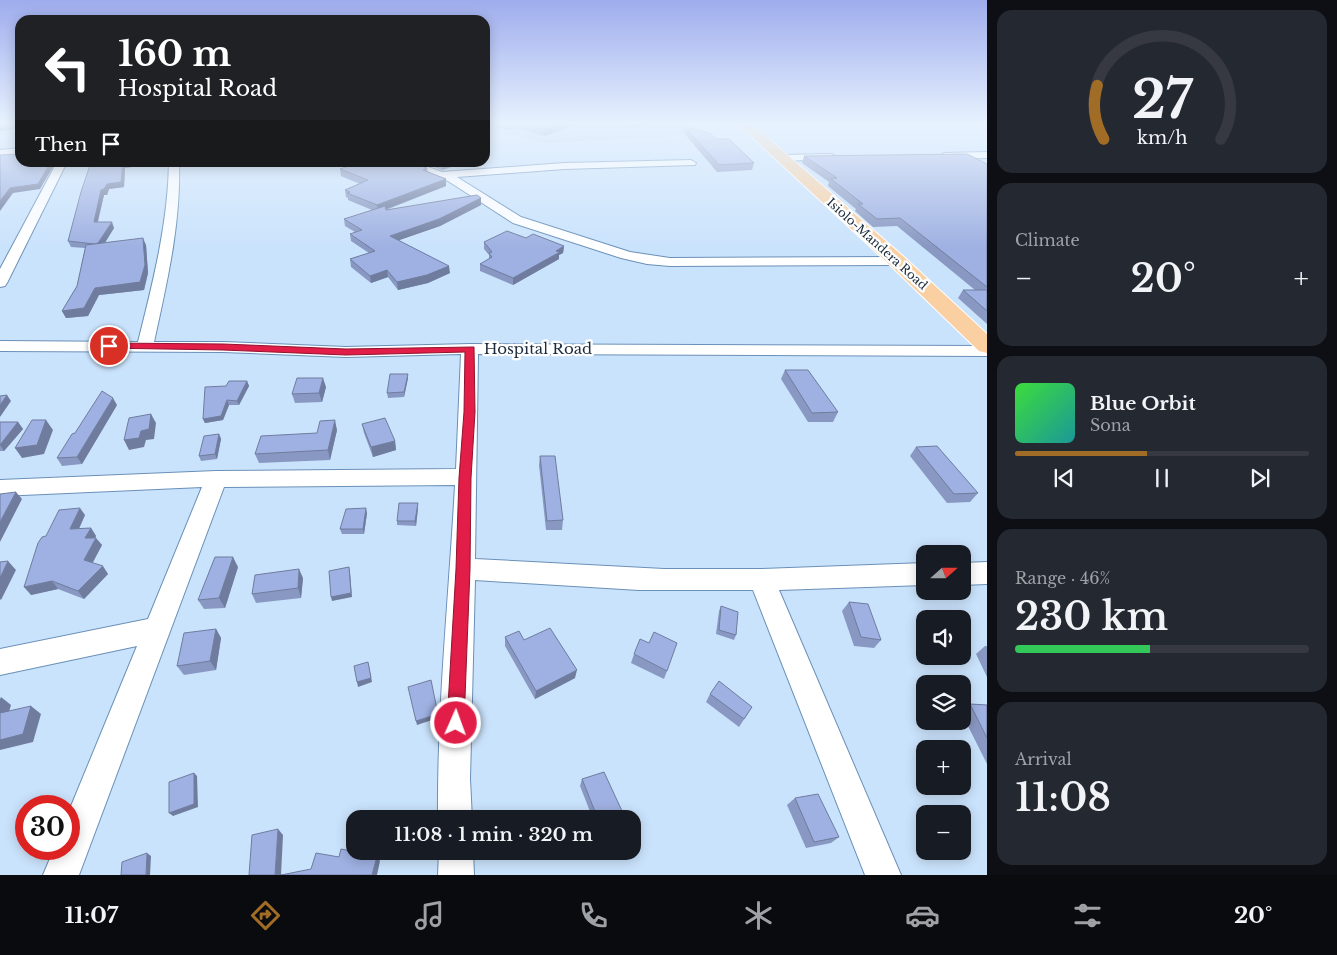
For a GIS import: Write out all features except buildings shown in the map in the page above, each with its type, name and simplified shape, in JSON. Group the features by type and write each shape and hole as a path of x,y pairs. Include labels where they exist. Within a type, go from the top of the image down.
{"highway":[{"name":"Isiolo-Mandera Road","path":"789,165 897,261 987,346"}],"street":[{"path":"440,175 564,166 613,165"},
{"path":"0,283 24,235 50,190 60,167"},
{"path":"145,346 163,268 170,222 174,167"},
{"path":"417,167 467,187 491,205 517,220 647,260 670,262 897,261"},
{"name":"Hospital Road","path":"0,346 223,347 346,352 470,349 794,348 987,351"},
{"path":"455,810 457,667 463,569 470,349"},
{"path":"0,488 216,479 465,478"},
{"path":"61,875 138,673 158,629 216,479"},
{"path":"463,569 532,572 582,578 762,580 916,574"},
{"path":"971,574 987,573"},
{"path":"762,580 883,875"},
{"path":"0,662 158,629"},
{"path":"456,860 456,875"}],"route":[{"path":"109,346 223,347 346,352 470,349 471,366 456,723"}]}
